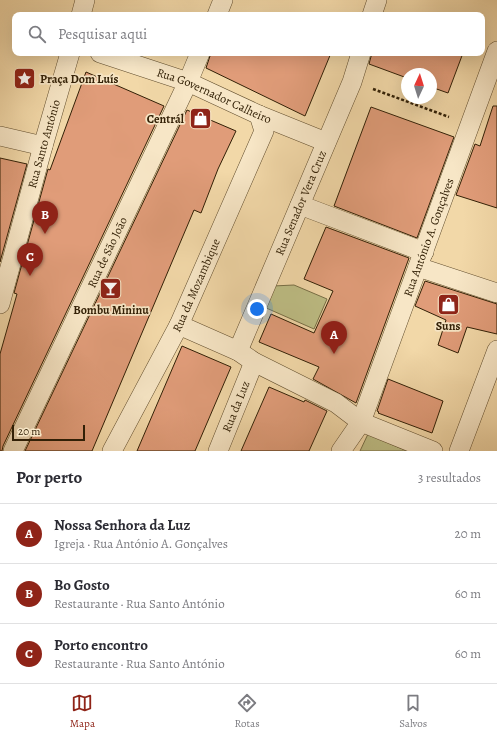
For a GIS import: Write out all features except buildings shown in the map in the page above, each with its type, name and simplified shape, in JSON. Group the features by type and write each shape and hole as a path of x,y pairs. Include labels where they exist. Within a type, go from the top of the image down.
{"street":[{"path":"82,12 85,0"},
{"path":"218,12 223,0"},
{"path":"373,12 377,0"},
{"name":"Rua António A. Gonçalves","path":"341,451 361,422 497,51"},
{"name":"Rua Santo António","path":"0,304 69,56"},
{"name":"Rua Governador Calheiro","path":"109,56 188,82 259,115 326,142"},
{"name":"Rua de São João","path":"13,451 188,82 199,56"},
{"name":"Rua Senador Vera Cruz","path":"238,351 352,82 360,56"},
{"name":"Rua da Mozambique","path":"112,451 179,325 264,131 259,115"},
{"path":"0,136 43,146"},
{"path":"300,205 497,293"},
{"path":"179,325 238,351 254,362 336,403 361,422 433,451"},
{"path":"459,451 497,350"},
{"name":"Rua da Luz","path":"218,451 254,362"}],"path":[{"path":"352,82 471,124"}],"green space":[{"path":"294,285 327,299 314,329 264,307 273,286"},
{"path":"368,434 407,451 360,451"}],"place":[{"name":"Praça Dom Luís","path":"25,79"},
{"name":"Centrál","path":"200,119"},
{"name":"Bo Gosto","path":"45,234"},
{"name":"Porto encontro","path":"30,276"},
{"name":"Bombu Mininu","path":"111,289"},
{"name":"Suns","path":"448,305"},
{"name":"Nossa Senhora da Luz","path":"334,354"}]}
